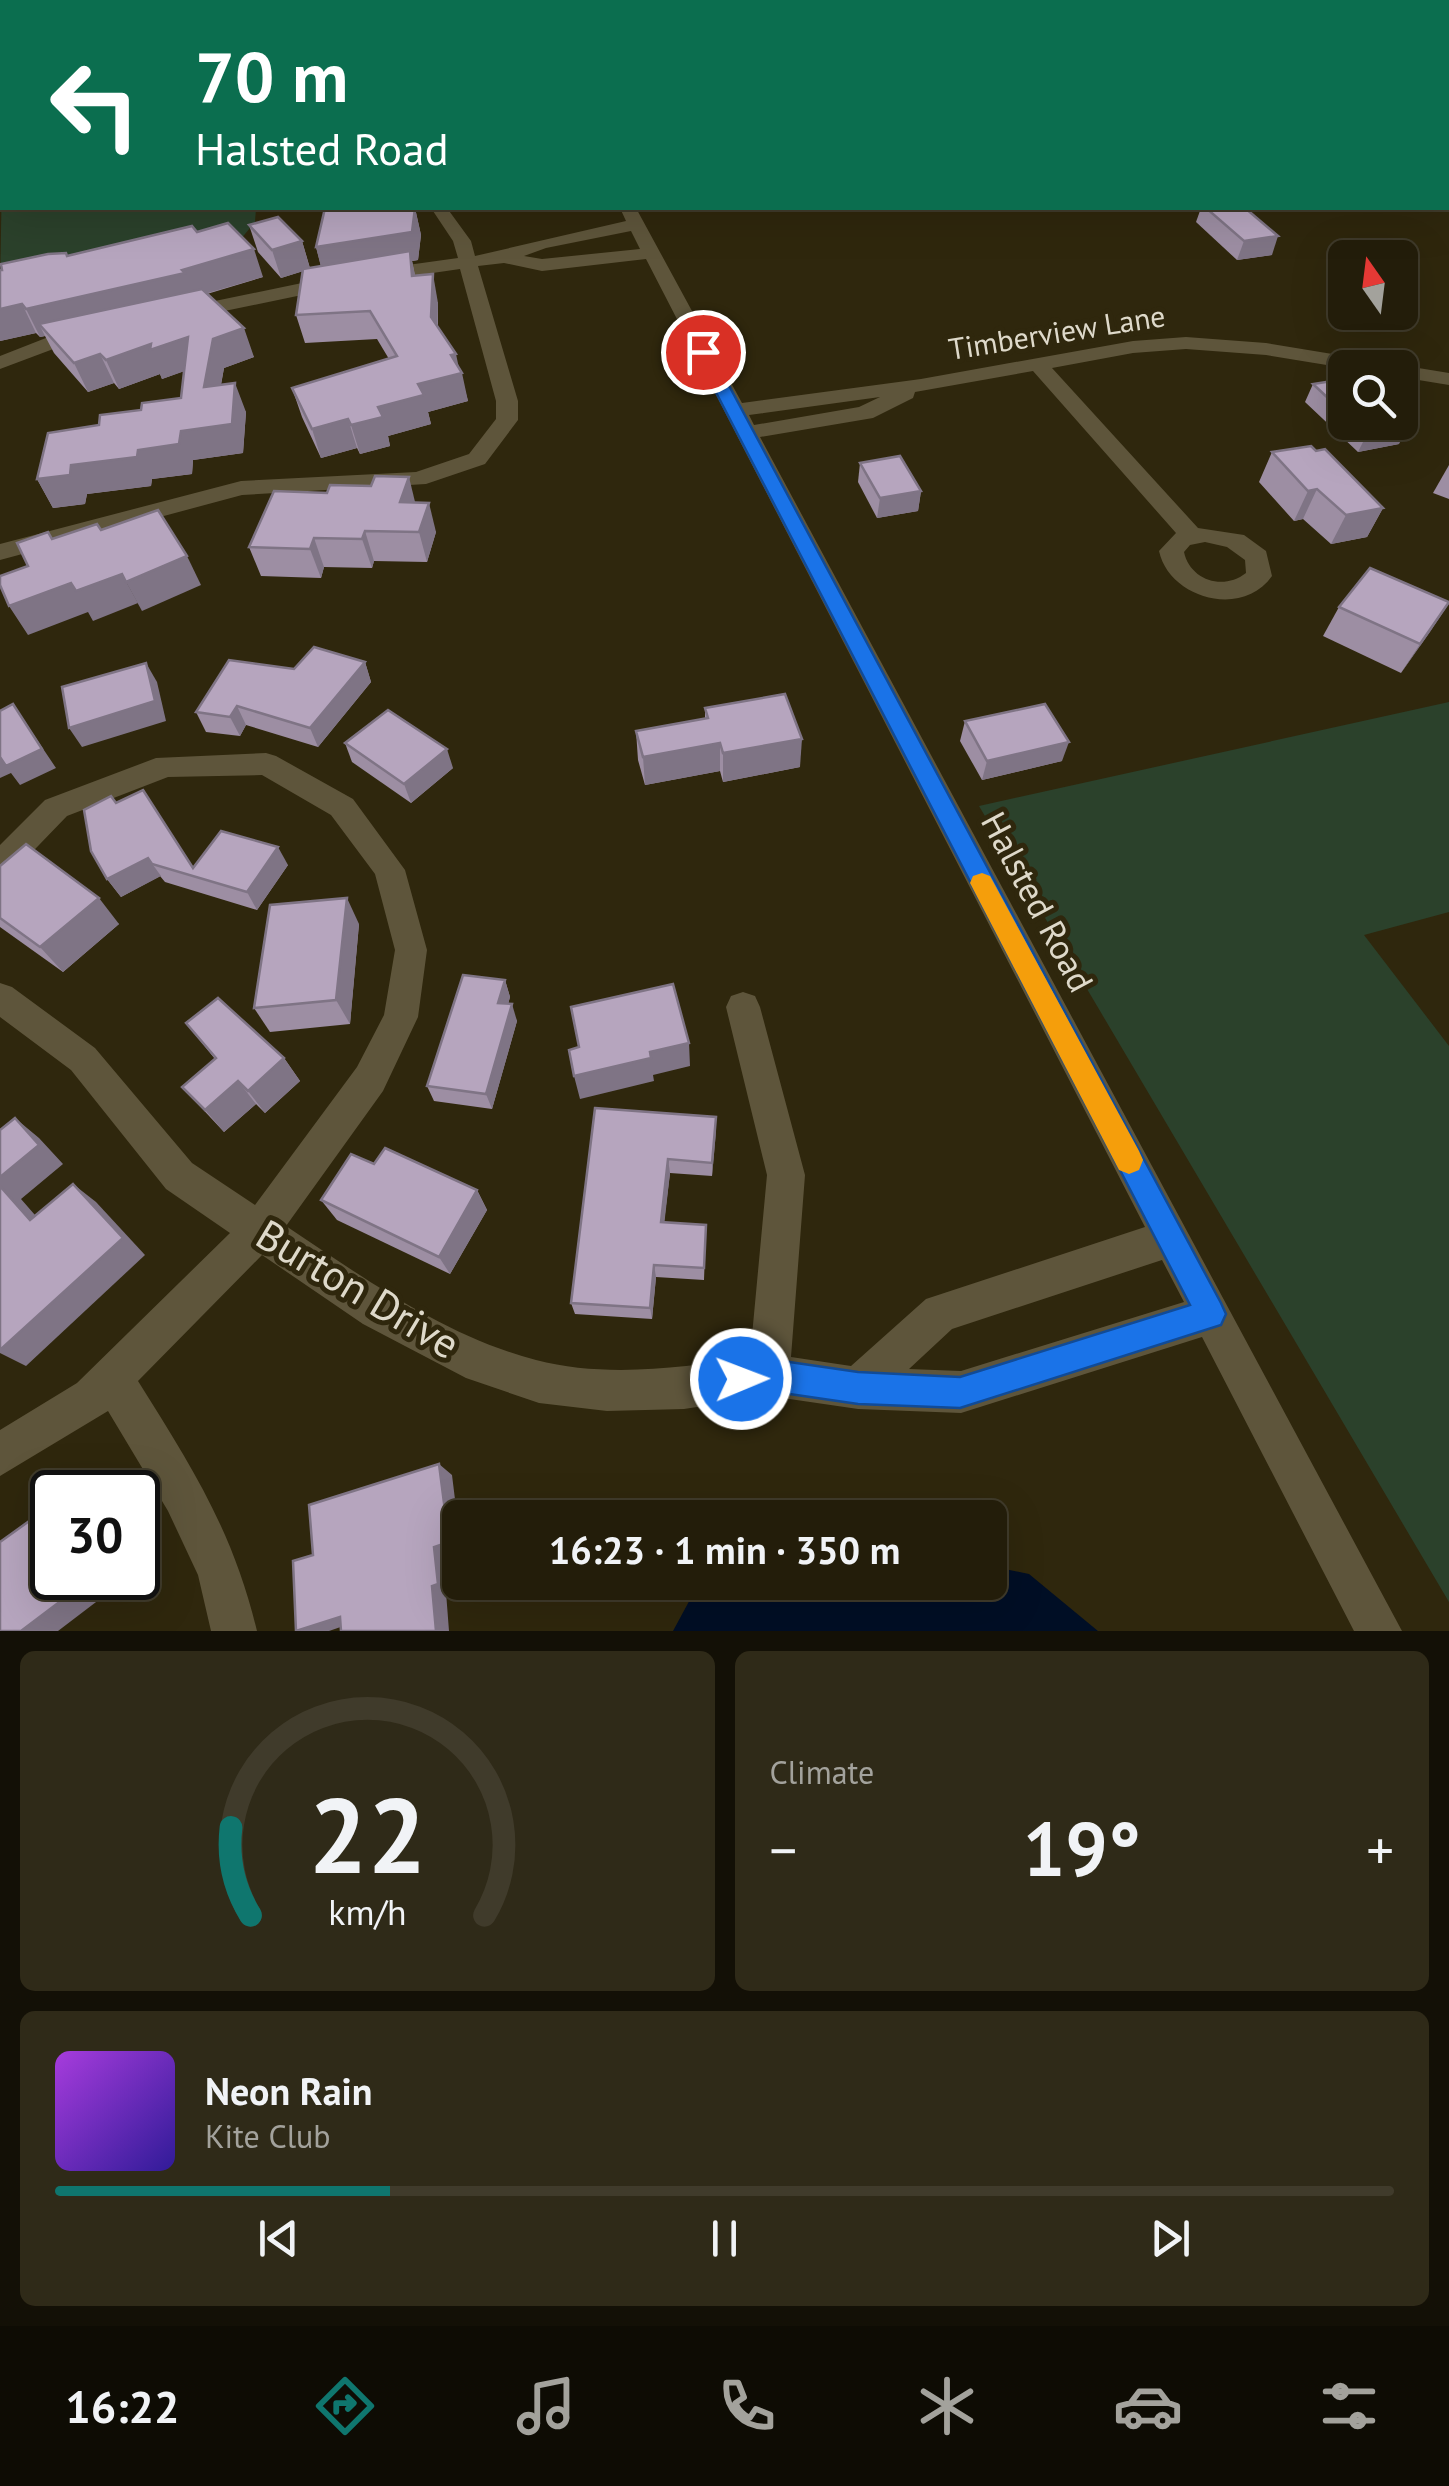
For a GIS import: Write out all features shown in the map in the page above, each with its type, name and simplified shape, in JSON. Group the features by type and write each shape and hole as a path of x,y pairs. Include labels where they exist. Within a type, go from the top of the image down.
{"street":[{"path":"0,552 241,488 418,479 477,459 507,420 507,401 462,242 440,210"},
{"path":"504,257 542,265 639,228"},
{"path":"155,320 350,279 504,257 541,242 639,228"},
{"name":"Halsted Road","path":"639,228 1379,1631"},
{"path":"0,363 58,340 116,328"},
{"name":"Timberview Lane","path":"739,422 865,413 921,385 1133,347 1186,343 1266,348 1328,359"},
{"path":"1036,362 1192,536"},
{"path":"1418,374 1449,379"},
{"path":"0,865 56,808 74,800 166,766 266,764 342,807 389,870 411,950 401,1016 370,1079 260,1230 92,1398 0,1454"},
{"name":"Burton Drive","path":"0,998 83,1059 179,1176 376,1310 481,1363 539,1382 607,1390 684,1388 769,1375 858,1388 960,1392 1210,1314"},
{"path":"743,1006 786,1175 769,1375"},
{"path":"858,1388 940,1313 1170,1238"},
{"path":"112,1378 184,1496 220,1572 234,1631"}],"green space":[{"path":"1,210 256,210 255,222 240,240 0,289"},
{"path":"1449,702 1449,912 1364,935 1449,1046 1449,1602 979,806"}],"water":[{"path":"1007,1569 1029,1574 1098,1631 673,1631 690,1600 1007,1600"}],"building":[{"path":"325,210 415,210 412,232 316,247"},
{"path":"1208,210 1247,210 1278,236 1244,241"},
{"path":"278,217 302,241 272,250 249,225"},
{"path":"228,223 254,249 182,270 185,273 26,309 22,304 0,309 1,264 48,254 67,256 192,226 197,232"},
{"path":"410,251 412,276 433,274 431,317 456,354 451,355 462,373 418,384 424,395 378,407 383,417 351,425 348,419 312,429 292,388 397,356 370,311 296,315 303,269"},
{"path":"202,289 244,328 213,339 204,387 235,383 232,424 181,431 179,444 138,450 137,457 71,465 70,475 37,479 48,433 99,425 100,415 141,410 142,403 181,398 188,337 150,350 151,344 106,360 100,354 74,363 39,324"},
{"path":"1328,382 1328,398 1313,384"},
{"path":"1311,446 1316,451 1325,449 1383,508 1346,515 1317,489 1308,491 1272,452"},
{"path":"900,456 921,491 880,498 860,463"},
{"path":"375,476 409,477 400,502 429,503 419,532 365,531 362,539 314,538 310,549 249,547 274,491 327,493 330,485 371,486"},
{"path":"158,510 187,556 126,582 122,574 76,591 71,583 9,606 0,576 28,566 17,543 48,532 52,539 97,524 101,530"},
{"path":"1370,568 1449,602 1420,644 1339,607"},
{"path":"314,647 365,662 310,728 237,706 230,717 196,712 229,660 294,669"},
{"path":"146,663 155,701 69,728 62,687"},
{"path":"785,694 802,739 723,753 720,743 643,757 636,731 708,718 705,708"},
{"path":"13,704 42,749 6,766 0,757 0,711"},
{"path":"1045,704 1069,742 987,761 965,721"},
{"path":"388,710 447,749 404,784 345,743"},
{"path":"143,790 193,868 221,831 278,847 247,892 152,864 148,858 107,879 91,851 84,810 111,796 116,803"},
{"path":"26,844 99,898 40,947 0,918 0,866"},
{"path":"347,898 336,1000 254,1008 270,905"},
{"path":"463,975 505,980 498,1003 512,1004 486,1094 427,1086"},
{"path":"673,984 689,1043 650,1052 651,1058 574,1076 569,1050 579,1047 571,1007"},
{"path":"218,998 284,1058 248,1091 238,1081 205,1110 182,1087 216,1058 186,1023"},
{"path":"595,1108 716,1117 712,1163 668,1159 661,1222 706,1225 704,1268 654,1265 650,1308 571,1303"},
{"path":"15,1118 39,1145 0,1177 0,1130"},
{"path":"385,1148 477,1190 439,1257 321,1200 351,1154 374,1164"},
{"path":"73,1184 123,1238 0,1350 0,1186 30,1220"},
{"path":"439,1464 444,1500 442,1544 434,1547 438,1584 432,1586 436,1631 341,1631 340,1617 296,1631 293,1561 313,1555 309,1505"},
{"path":"30,1520 30,1600 62,1600 21,1631 0,1631 0,1542"}],"slow traffic":[{"path":"982,883 1129,1160"}],"route":[{"path":"703,352 1210,1314 960,1392 858,1388 769,1375 741,1379"}]}
